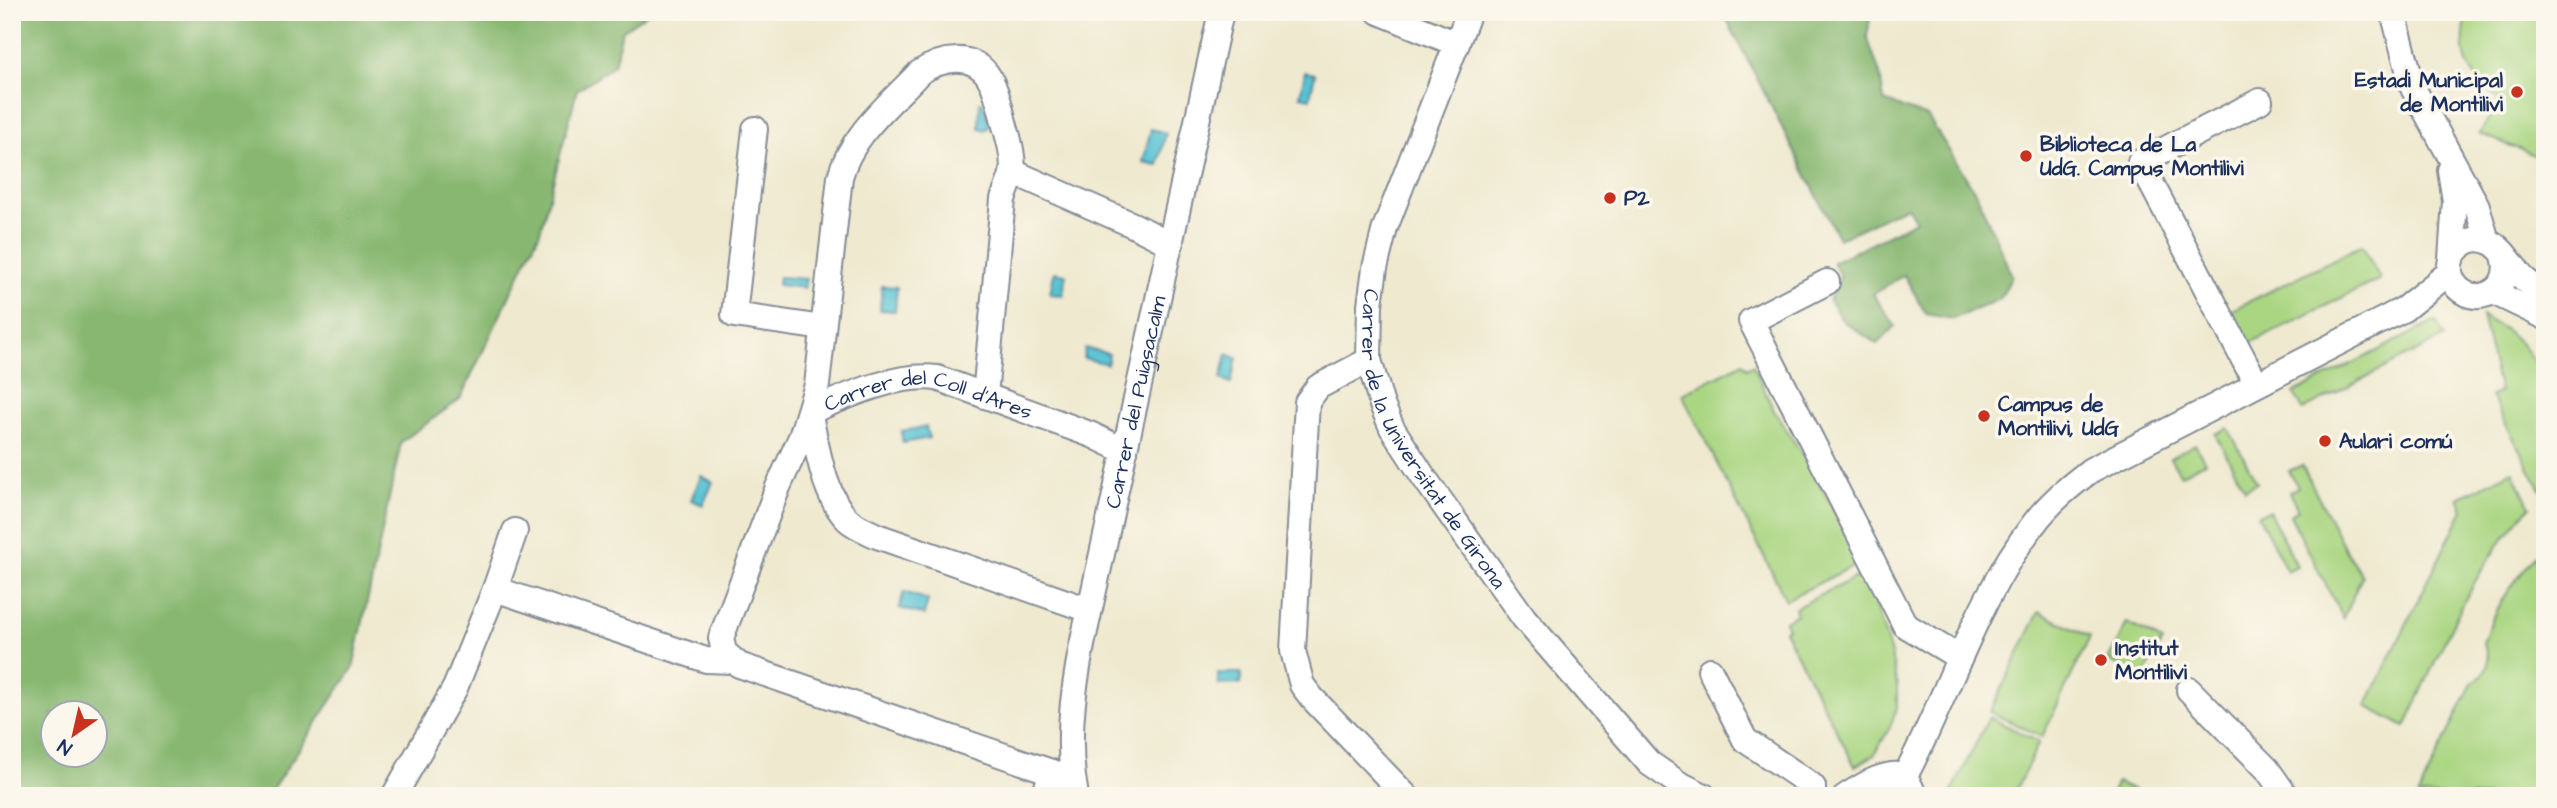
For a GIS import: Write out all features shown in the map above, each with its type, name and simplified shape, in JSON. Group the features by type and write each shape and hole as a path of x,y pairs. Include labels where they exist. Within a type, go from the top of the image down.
{"street":[{"name":"Carrer del Puigsacalm","path":"1061,785 1070,754 1072,701 1089,610 1221,12"},
{"path":"1379,12 1457,44"},
{"name":"Carrer de la Universitat de Girona","path":"1469,12 1385,228 1375,268 1370,305 1369,360 1382,405 1392,428 1423,476 1508,597 1570,674 1649,763 1677,789 1704,796"},
{"path":"1846,796 1889,774 1910,786 1924,741 1991,593 2035,522 2069,487 2091,470 2404,309 2481,293 2504,280 2506,272 2477,206 2413,88 2393,12"},
{"path":"985,396 1003,200 1013,172 1008,136 990,79 981,68 959,59 947,60 931,65 919,73 858,139 844,163 840,177 817,385 801,438 778,487 721,638 724,652 739,666 1061,785"},
{"path":"2256,383 2140,162 2260,101"},
{"path":"755,129 734,315 822,328"},
{"path":"2446,152 2455,201 2451,265 2458,288 2481,293 2545,317"},
{"path":"1013,172 1171,244"},
{"path":"2404,309 2451,265 2455,252 2466,242 2480,240 2495,248 2525,280 2545,295"},
{"path":"1827,282 1751,321 1754,348 1905,625 1960,658"},
{"path":"1369,360 1318,387 1307,402 1293,651 1302,685 1312,698 1406,796"},
{"name":"Carrer del Coll d'Ares","path":"1089,610 877,536 849,520 836,501 825,476 809,412 848,395 919,376 937,378 1092,435 1125,451"},
{"path":"394,796 455,688 515,531"},
{"path":"495,589 706,660 732,661"},
{"path":"1710,670 1745,740 1813,787 1813,796"},
{"path":"2189,690 2267,769 2286,796"}],"green space":[{"path":"12,12 649,12 622,31 614,65 577,90 540,232 460,399 401,442 353,668 268,796 12,796"},
{"path":"1723,12 1871,12 1867,37 1880,74 1884,101 1928,117 1977,195 2012,276 2000,299 1953,319 1926,314 1904,275 1873,294 1895,326 1877,344 1843,321 1829,301 1840,276 1833,262 1916,221 1907,206 1839,239"},
{"name":"Estadi Municipal de Montilivi","path":"2467,12 2545,12 2545,159 2480,134 2499,100 2478,80 2467,62 2464,41"},
{"path":"2362,245 2380,279 2244,346 2230,311"},
{"path":"2482,316 2506,330 2520,343 2545,375 2545,485 2541,490 2491,396 2500,392"},
{"path":"2436,321 2444,337 2303,410 2294,393"},
{"path":"1743,363 1746,368 1753,365 1773,409 1813,471 1861,562 1786,600 1682,394"},
{"path":"2228,428 2257,483 2245,489 2215,434"},
{"path":"2195,444 2205,462 2181,475 2170,458"},
{"path":"2302,465 2347,553 2362,576 2343,618 2290,515 2298,510 2289,492 2298,487 2289,471"},
{"path":"2513,471 2530,507 2509,531 2474,583 2405,727 2366,706 2463,510 2458,498"},
{"path":"2269,511 2297,566 2287,571 2258,515"},
{"path":"2545,546 2545,796 2418,796 2472,683 2483,675 2488,666 2488,655 2483,643 2494,616 2517,579"},
{"path":"1866,572 1891,654 1897,686 1897,707 1890,727 1874,755 1855,766 1784,630 1788,628 1785,621 1797,614 1795,608"},
{"path":"2039,612 2090,637 2042,737 1990,712"},
{"path":"2127,623 2162,641 2143,678 2108,661"},
{"path":"1989,717 2039,742 2013,796 1950,796"},
{"path":"2117,782 2146,796 2110,796"}],"water":[{"path":"1305,72 1315,74 1310,98 1300,96"},
{"path":"980,102 984,103 990,126 985,130 979,128"},
{"path":"1151,129 1166,133 1158,165 1143,162"},
{"path":"1054,272 1066,274 1063,295 1050,294"},
{"path":"779,277 806,279 804,288 778,285"},
{"path":"882,286 897,287 895,311 880,310"},
{"path":"1085,348 1109,354 1107,364 1083,358"},
{"path":"1227,354 1237,358 1231,383 1221,379"},
{"path":"926,427 929,438 903,443 901,431"},
{"path":"701,476 713,482 703,505 691,500"},
{"path":"904,592 928,600 924,615 899,608"},
{"path":"1218,673 1241,673 1241,684 1219,685"}],"place":[{"name":"Estadi Municipal de Montilivi","path":"2517,92"},
{"name":"Biblioteca de La UdG. Campus Montilivi","path":"2026,156"},
{"name":"P2","path":"1610,198"},
{"name":"Campus de Montilivi, UdG","path":"1984,416"},
{"name":"Aulari comú","path":"2325,441"},
{"name":"Institut Montilivi","path":"2101,660"}]}
